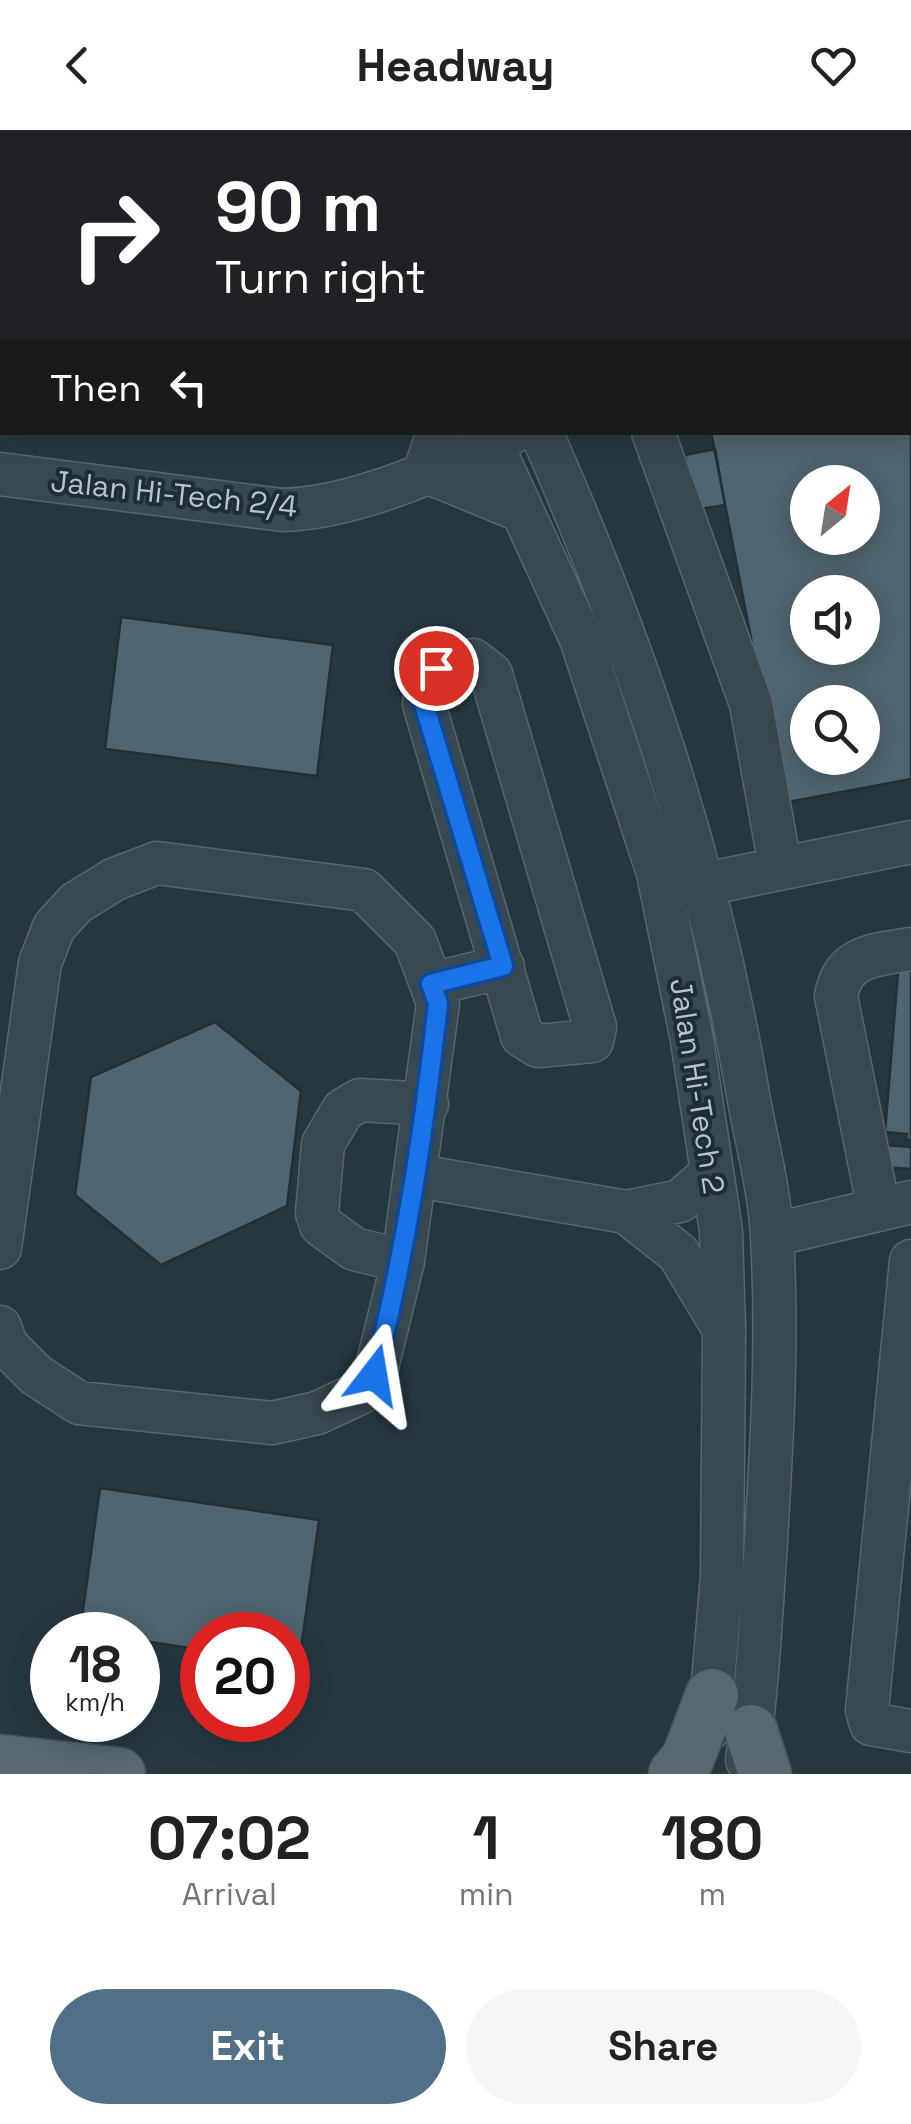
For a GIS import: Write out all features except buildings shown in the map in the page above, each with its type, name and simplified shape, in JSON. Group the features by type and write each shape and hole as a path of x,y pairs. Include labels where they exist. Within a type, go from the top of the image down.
{"main road":[{"path":"675,1774 688,1758 712,1695"},
{"path":"0,1761 119,1774"}],"street":[{"name":"Jalan Hi-Tech 2","path":"542,435 601,568 661,731 705,884 735,1019 772,1235 774,1414 754,1760"},
{"path":"654,435 750,704 780,866"},
{"name":"Jalan Hi-Tech 2","path":"497,437 522,510 582,639 658,873 692,1040 720,1232 724,1330 722,1576 705,1774"},
{"name":"Jalan Hi-Tech 2/4","path":"0,474 283,510 323,509 432,452 497,437"},
{"path":"432,452 522,510"},
{"path":"472,660 491,674 595,1027 592,1041 578,1045 530,1043 522,1036 503,966 424,704 426,682 436,668 472,660"},
{"path":"705,884 911,842"},
{"path":"0,1248 8,1134 40,963 54,927 76,903 115,879 158,863 364,890 415,941 438,1003 418,1176 404,1260 374,1375 360,1393 317,1412 272,1423 80,1402 36,1375 6,1346 0,1328"},
{"path":"772,1235 895,1206 836,996 839,978 863,956 911,949"},
{"path":"431,984 503,966"},
{"path":"404,1260 354,1249 321,1225 316,1213 323,1144 343,1110 360,1100 426,1104"},
{"path":"418,1176 626,1212 680,1202 712,1173"},
{"path":"626,1212 678,1253 724,1330"},
{"path":"911,1262 867,1710 872,1724 911,1731"}],"route":[{"path":"374,1375 404,1260 418,1176 438,1003 431,984 503,966 424,704 426,682 436,668"}]}
